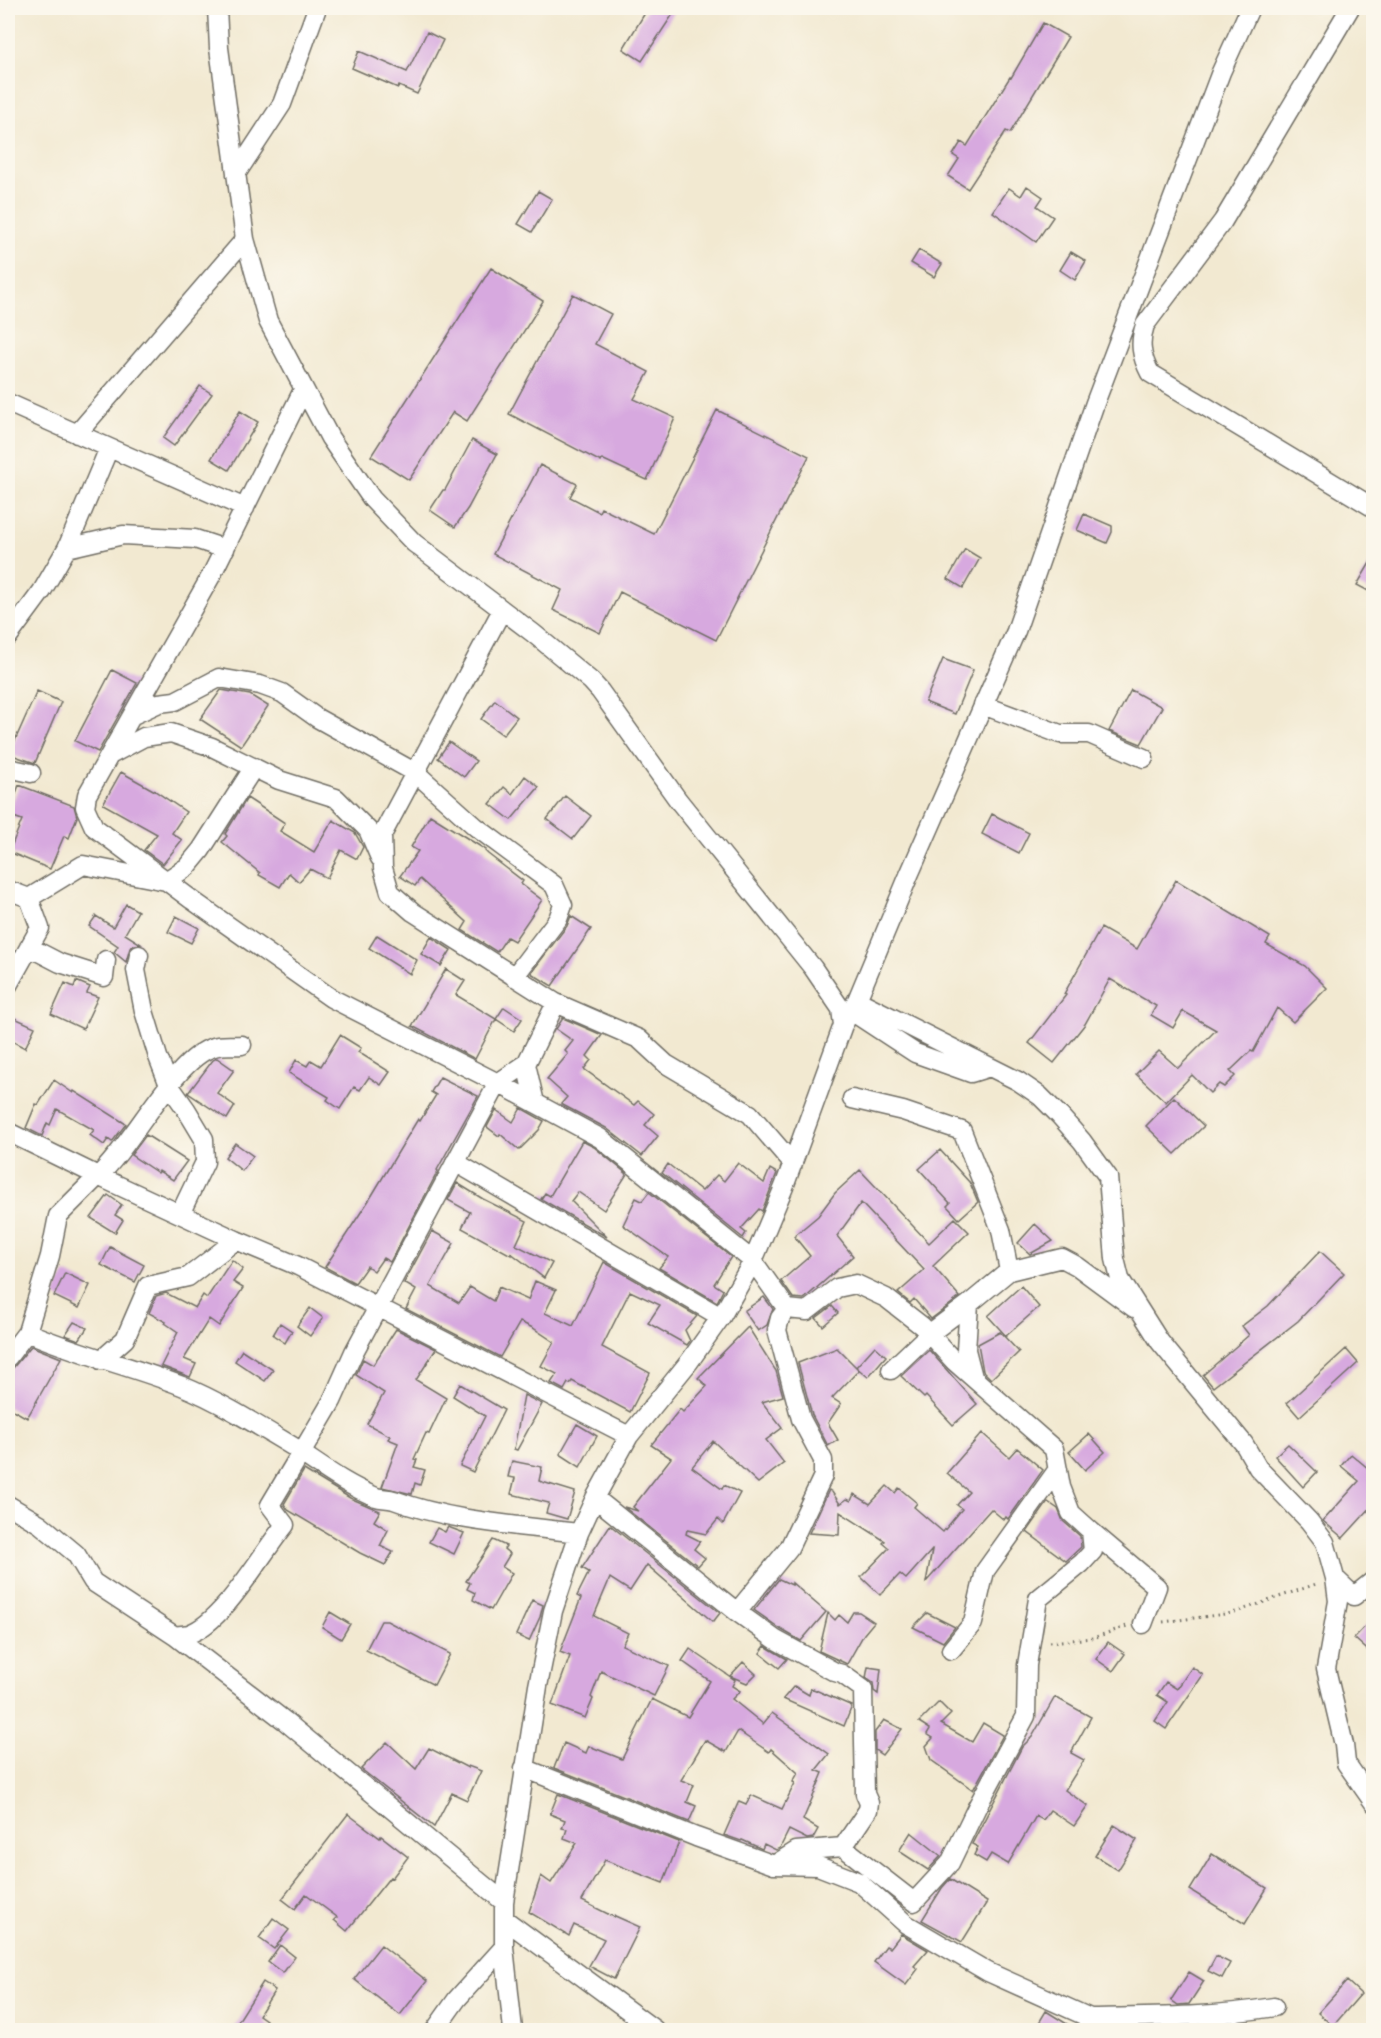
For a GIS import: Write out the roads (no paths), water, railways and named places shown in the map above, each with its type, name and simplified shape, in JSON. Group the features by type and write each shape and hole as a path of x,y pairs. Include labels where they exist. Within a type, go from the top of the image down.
{"street":[{"path":"217,8 219,48 245,239 268,321 330,438 372,499 414,543 502,609 600,691 678,800 813,968 840,1010 990,1067 1018,1081 1040,1096 1083,1141 1108,1178 1120,1279 1160,1342 1244,1444 1258,1468 1309,1521 1325,1542 1335,1578 1338,1601 1326,1669 1346,1763 1374,1803"},
{"path":"236,174 282,104 317,8"},
{"path":"513,2031 504,1947 504,1910 524,1768 553,1611 579,1533 595,1498 629,1436 689,1362 721,1317 753,1262 793,1164 850,1012 1016,631 1095,403 1217,83 1250,8"},
{"path":"1350,8 1223,221 1145,325 1141,345 1142,359 1150,373 1374,508"},
{"path":"77,434 245,239"},
{"path":"303,390 225,549 87,795 85,807 94,827 331,998 600,1138 753,1262 787,1309 807,1311 837,1288 856,1284 886,1298 929,1334 973,1377 1054,1449 1061,1487 1071,1513 1157,1587 1143,1624"},
{"path":"8,403 245,508"},
{"path":"8,637 42,591 67,548 109,448"},
{"path":"67,548 123,535 195,539 225,549"},
{"path":"383,864 382,835 502,609"},
{"path":"133,715 159,703 175,701 219,678 260,685 282,693 317,717 416,773 476,827 554,885 563,904 558,919 514,977"},
{"path":"984,705 1060,734 1089,734 1144,758"},
{"path":"110,755 144,737 171,733 212,747 279,780 336,798 368,830 383,864 390,892 413,912 556,1003 639,1039 666,1064 750,1114 793,1164"},
{"path":"8,768 31,773"},
{"path":"29,898 83,865 166,881 187,867 201,850 254,768"},
{"path":"8,890 29,898 40,928 8,985"},
{"path":"29,947 60,963 104,977 106,960"},
{"path":"139,956 136,970 144,1011 170,1085 204,1139 205,1162 180,1214"},
{"path":"27,1332 101,1360 183,1387 248,1420 302,1452 332,1401 378,1306 498,1083 526,1064 556,1003"},
{"path":"8,1357 27,1332 50,1256 58,1216 124,1146 192,1059 214,1047 242,1045"},
{"path":"526,1064 535,1103"},
{"path":"852,1099 903,1111 962,1131 1001,1230 1009,1271"},
{"path":"8,1131 98,1176 298,1266 629,1436"},
{"path":"455,1162 721,1317"},
{"path":"101,1360 125,1339 148,1286 188,1277 236,1240"},
{"path":"891,1370 929,1334 1009,1271 1062,1258 1077,1266 1143,1314"},
{"path":"969,1304 966,1350 973,1377"},
{"path":"737,1612 789,1548 823,1476 823,1460 801,1419 777,1330 780,1318 787,1309"},
{"path":"175,1636 189,1634 203,1626 232,1599 285,1525 270,1504 301,1452 341,1481 378,1498 392,1499 403,1505 451,1518 579,1533"},
{"path":"951,1650 974,1623 985,1571 1058,1468"},
{"path":"595,1498 737,1612 776,1640 842,1674 863,1689 864,1794 868,1810 843,1847"},
{"path":"8,1505 40,1524 76,1554 93,1582 175,1636 285,1721 504,1910 655,2031"},
{"path":"774,1865 796,1851 843,1847 914,1902 950,1863 1026,1716 1026,1665 1038,1599 1082,1563 1093,1551 1091,1531"},
{"path":"1335,1578 1354,1596 1374,1580"},
{"path":"524,1768 696,1837 774,1865 818,1866 859,1882 906,1924 978,1966 1088,2024 1236,2013 1274,2007"},
{"path":"435,2031 457,1999 504,1947"}]}
